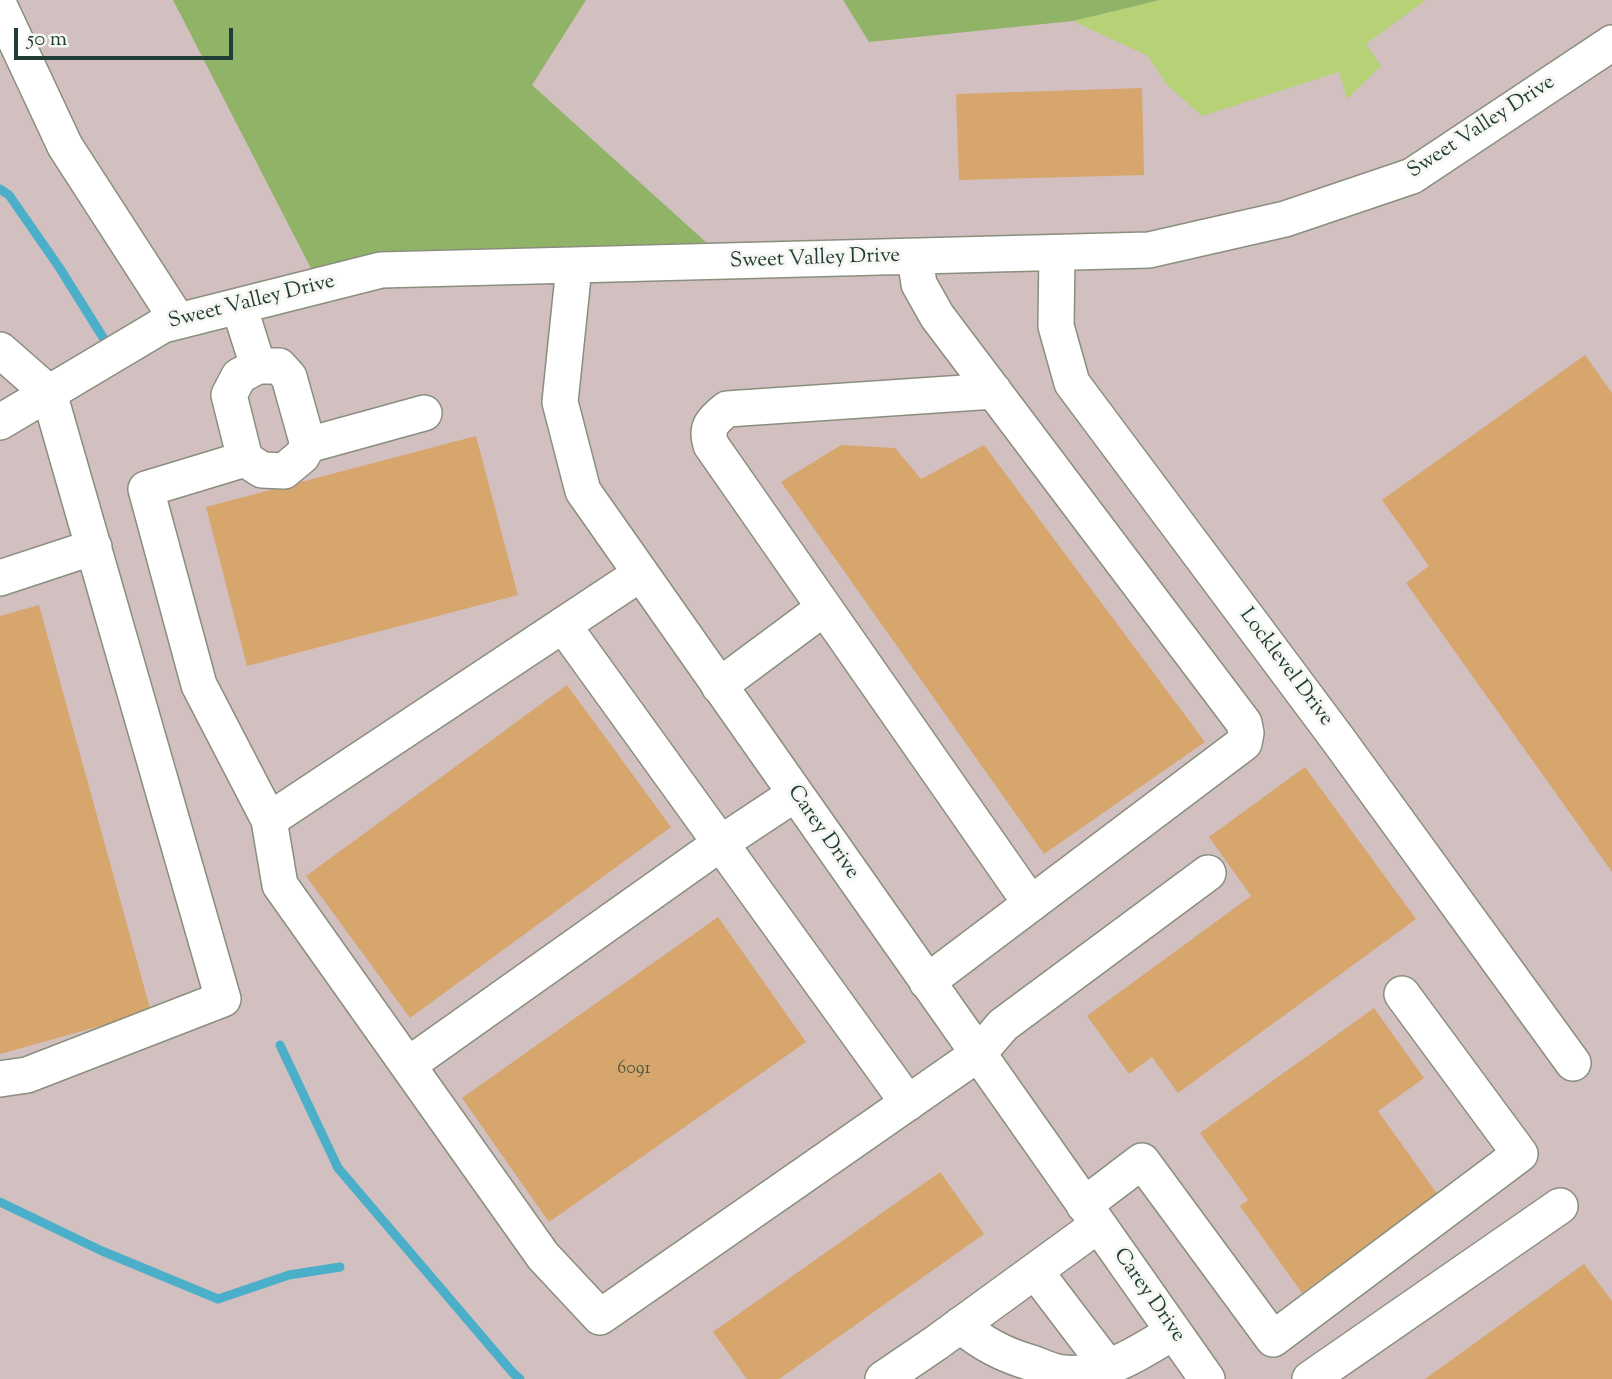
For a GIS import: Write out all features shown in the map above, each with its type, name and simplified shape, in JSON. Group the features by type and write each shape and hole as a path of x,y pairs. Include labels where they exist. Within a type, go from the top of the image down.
{"street":[{"path":"1,7 65,146 178,321"},
{"name":"Sweet Valley Drive","path":"0,422 163,325 381,270 1149,250 1285,219 1412,176 1609,52"},
{"name":"Locklevel Drive","path":"1057,253 1056,326 1072,383 1337,738 1573,1063"},
{"path":"915,257 919,284 937,316 1244,723 1246,733 1244,743 927,982"},
{"name":"Carey Drive","path":"574,267 560,402 583,491 1200,1370"},
{"path":"239,306 258,366"},
{"path":"0,350 49,393 223,999 26,1075 0,1079"},
{"path":"258,366 279,366 289,377 308,445 302,456 284,471 262,470 245,459 229,395 239,376 258,366"},
{"path":"994,391 727,409 715,418 708,435 711,444 1031,904"},
{"path":"308,445 424,413"},
{"path":"245,459 146,489 199,685 269,820 280,885 543,1256 600,1317 978,1054 1003,1025 1208,873"},
{"path":"0,578 94,547"},
{"path":"269,820 640,574"},
{"path":"719,686 824,608"},
{"path":"563,625 908,1103"},
{"path":"408,1065 795,794"},
{"path":"883,1379 1035,1271 1142,1161 1273,1339 1520,1154 1402,994"},
{"path":"1310,1379 1560,1206"},
{"path":"1035,1271 1108,1367"},
{"path":"960,1325 983,1344 1011,1357 1062,1373 1093,1372 1126,1361 1173,1332"}],"shaded area":[{"path":"0,0 1612,0 1612,1379 0,1379"}],"green space":[{"path":"173,0 586,0 532,85 729,263 320,286"},
{"path":"843,0 1160,0 1073,21 869,42"},
{"path":"1160,0 1426,0 1366,44 1381,66 1347,99 1339,72 1202,116 1167,85 1148,56 1073,21"}],"building":[{"path":"1142,88 1144,175 959,180 956,94"},
{"path":"1585,355 1612,393 1612,872 1406,583 1429,566 1382,500"},
{"path":"476,436 518,595 247,666 206,507"},
{"path":"841,445 895,448 921,479 984,445 1205,742 1044,854 781,482"},
{"path":"39,605 151,1012 0,1054 0,616"},
{"path":"567,685 671,827 410,1018 306,876"},
{"path":"1305,767 1416,919 1178,1093 1152,1057 1129,1074 1087,1016 1251,896 1209,837"},
{"path":"718,917 806,1042 549,1222 462,1098"},
{"path":"1374,1008 1424,1078 1378,1111 1438,1195 1302,1293 1240,1206 1248,1200 1200,1133"},
{"path":"940,1172 984,1234 779,1379 747,1379 713,1332"},
{"path":"1584,1264 1612,1301 1612,1379 1425,1379"}],"waterway":[{"path":"0,189 9,195 59,267 104,339"},
{"path":"280,1045 338,1168 520,1379"},
{"path":"0,1202 102,1251 218,1299 289,1275 340,1267"}]}
